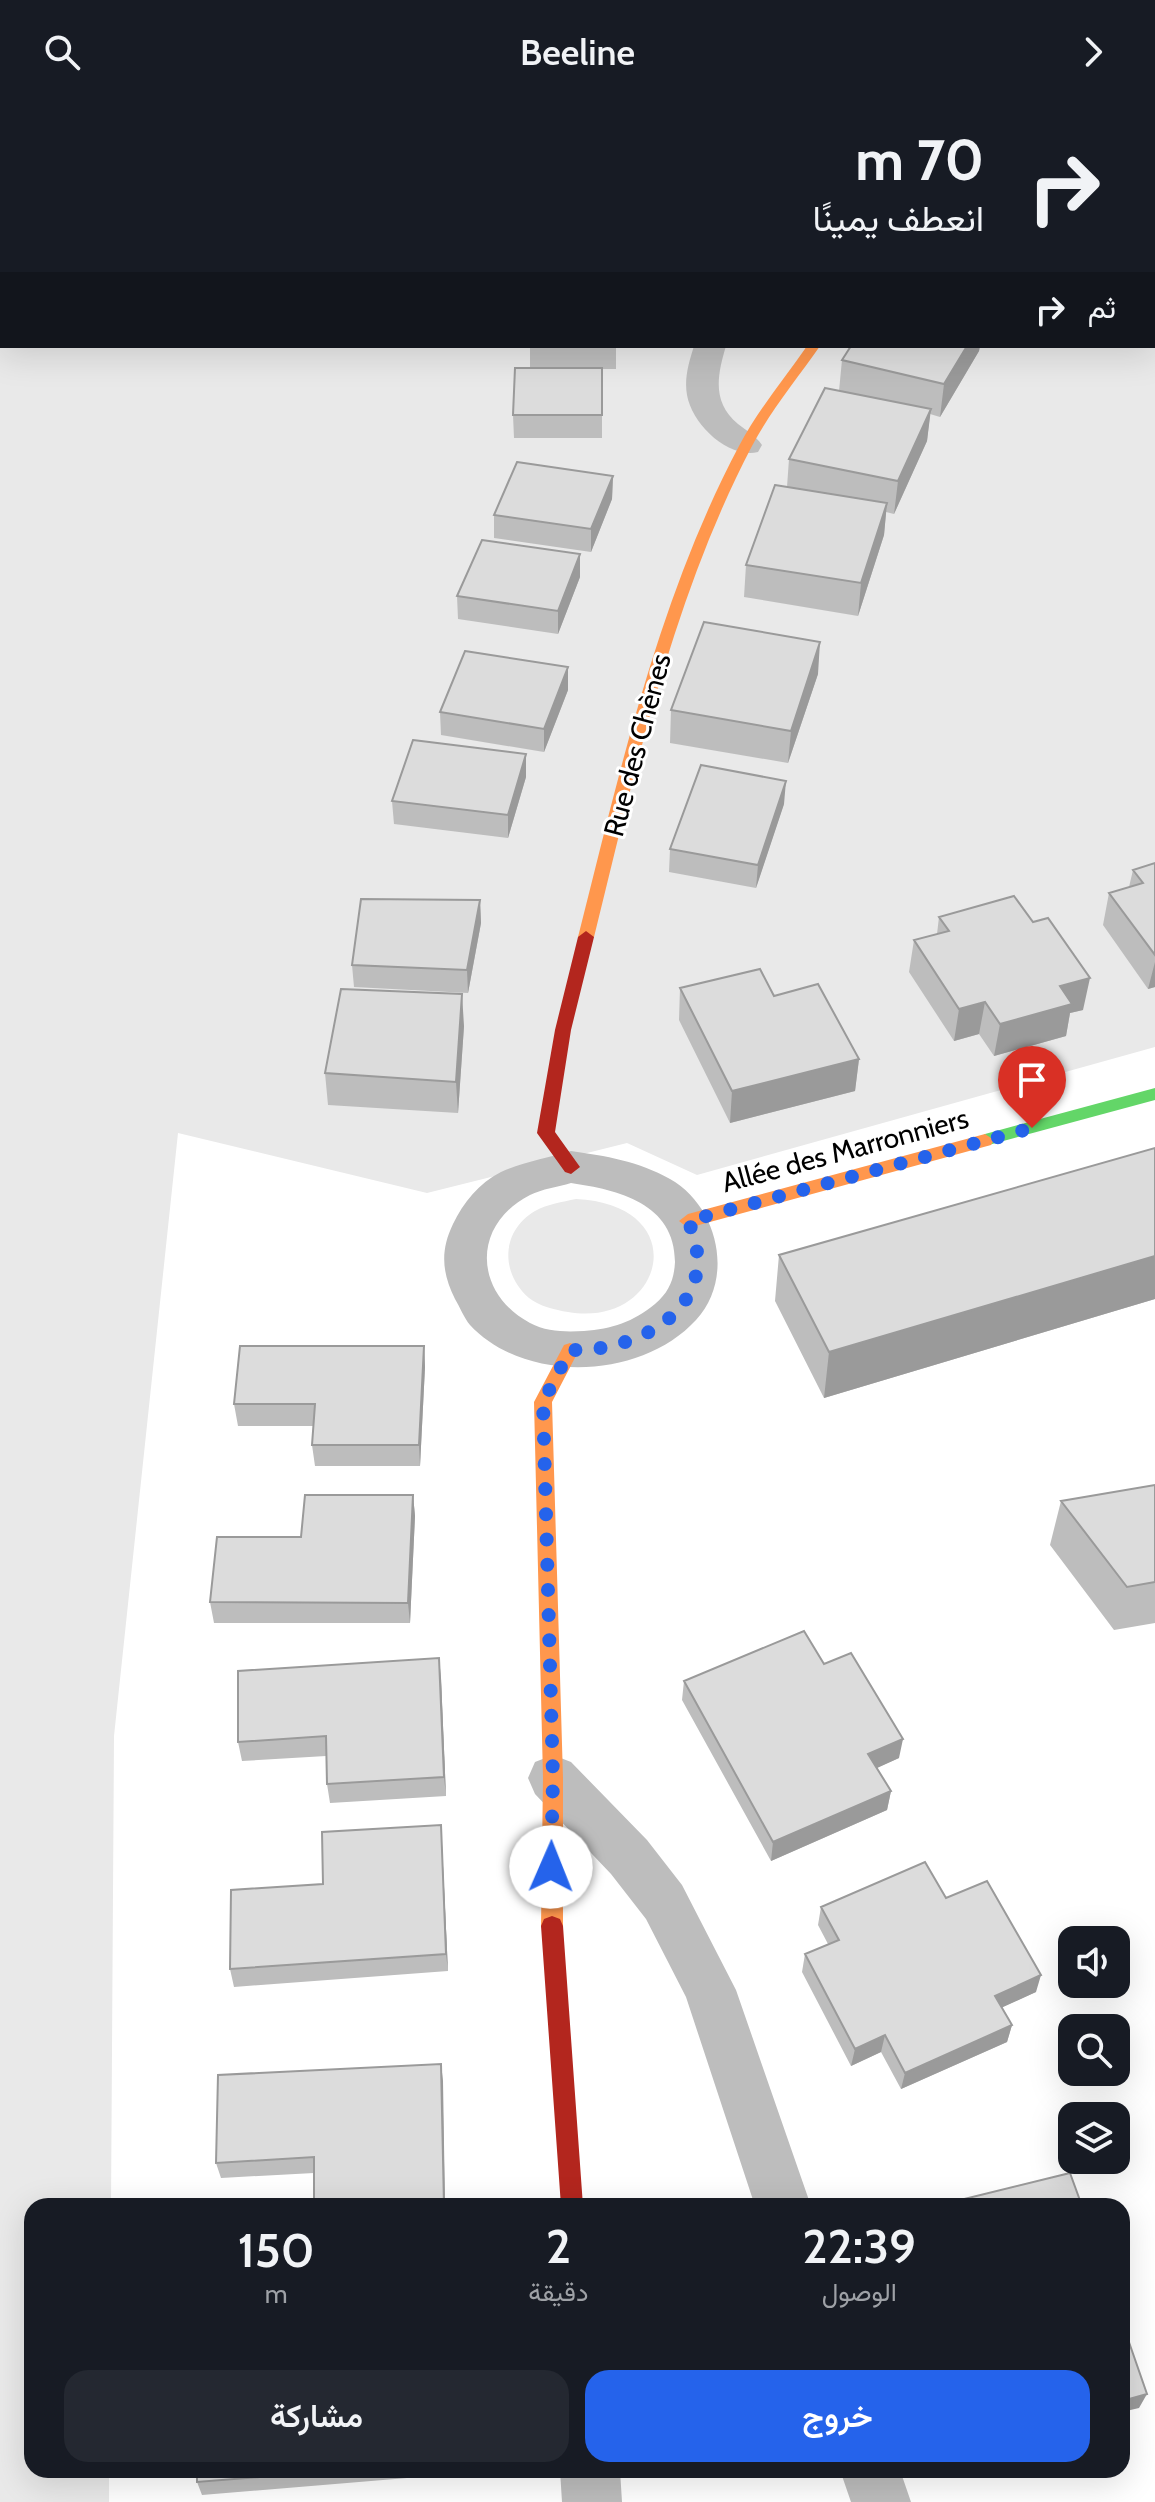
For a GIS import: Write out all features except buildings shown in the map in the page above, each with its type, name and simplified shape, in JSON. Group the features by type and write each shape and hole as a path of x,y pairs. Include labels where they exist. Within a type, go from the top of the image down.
{"street":[{"path":"710,348 702,382 706,411 719,427 746,445"},
{"name":"Rue des Chènes","path":"571,1167 546,1133 563,1030 650,687 686,580 746,445 813,348"},
{"name":"Allée des Marronniers","path":"688,1221 1155,1094"},
{"path":"571,1167 607,1169 641,1180 668,1197 688,1221 698,1249 696,1278 682,1305 671,1317 626,1343 589,1350 550,1348 514,1335 485,1314 468,1286 462,1256 470,1226 489,1200 518,1180 571,1167"},
{"path":"570,1350 543,1402 553,1778 550,1896 571,2198"},
{"path":"553,1778 629,1857 664,1902 710,1990 780,2198"},
{"path":"590,2478 592,2502"},
{"path":"873,2478 881,2502"}],"shaded area":[{"path":"0,348 1155,348 1155,1047 697,1175 627,1143 427,1193 178,1133 114,1736 111,2198 24,2198 24,2478 109,2478 109,2502 0,2502"},
{"path":"576,1199 614,1206 639,1222 652,1242 653,1264 644,1285 627,1302 601,1312 568,1312 537,1303 520,1288 509,1265 511,1241 524,1219 545,1207"}],"traffic: fast":[{"path":"985,1140 1155,1094"}],"traffic: slow":[{"path":"586,937 651,687 692,565 752,434 813,348"},
{"path":"688,1221 985,1140"},
{"path":"552,1926 553,1778 543,1402 570,1350"}],"traffic: jam":[{"path":"571,1167 546,1133 563,1030 586,937"},
{"path":"552,1926 571,2198"}],"route":[{"path":"551,1867 553,1778 543,1402 570,1350 608,1348 626,1343 658,1327 682,1305 696,1278 698,1264 698,1249 688,1221 1032,1128"}]}
